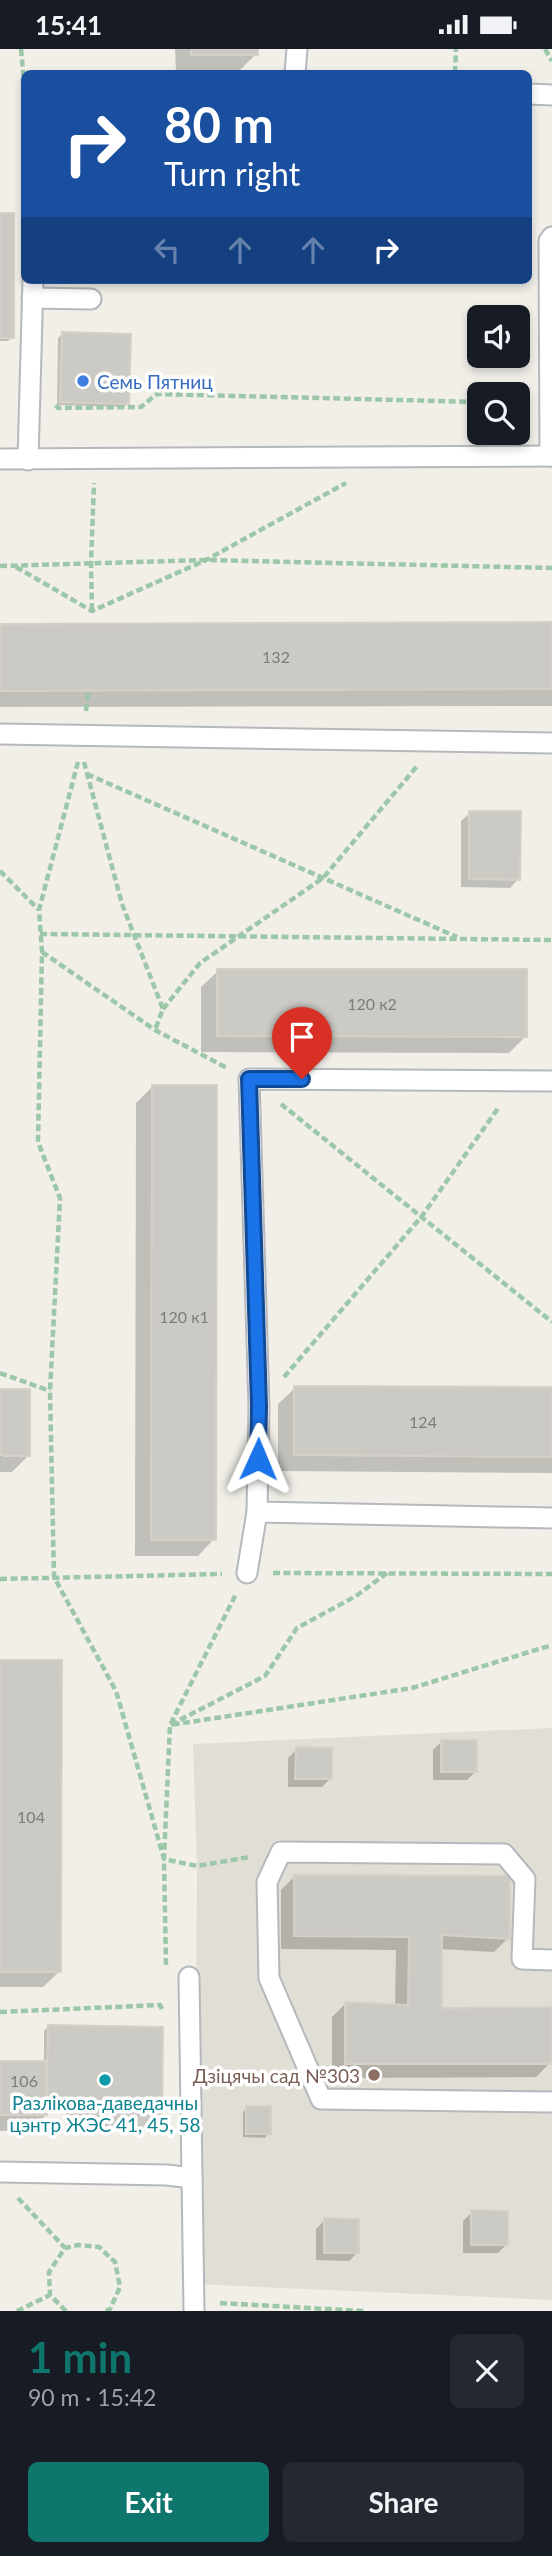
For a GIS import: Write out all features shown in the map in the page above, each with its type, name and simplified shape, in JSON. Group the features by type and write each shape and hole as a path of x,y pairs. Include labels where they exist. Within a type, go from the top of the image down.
{"lane":[{"path":"295,70 297,49"},
{"path":"532,94 552,95"},
{"path":"0,459 551,456 549,241 552,236"},
{"path":"28,460 33,289 91,299"},
{"path":"0,734 552,743"},
{"path":"247,1573 257,1512 259,1406 249,1079 552,1081"},
{"path":"257,1512 552,1518"},
{"path":"552,1960 522,1959 525,1879 504,1854 282,1852 267,1882 269,1978 321,2099 552,2102"},
{"path":"189,1977 194,2306"},
{"path":"0,2172 167,2175 192,2178"}],"path":[{"path":"21,49 23,70"},
{"path":"455,70 456,49"},
{"path":"545,49 552,61"},
{"path":"52,396 58,408 141,407 157,394 467,402"},
{"path":"92,611 91,564 96,458"},
{"path":"92,611 206,560 393,458"},
{"path":"0,566 206,560 552,568"},
{"path":"14,566 92,611"},
{"path":"84,735 88,691"},
{"path":"155,1030 163,1009 200,963 323,878 438,741"},
{"path":"163,1009 122,904 81,751 39,910 42,951 38,1142 60,1198 50,1391 54,1577 116,1691 164,1859"},
{"path":"88,775 461,939"},
{"path":"0,871 39,910"},
{"path":"40,934 552,940"},
{"path":"42,951 155,1030 249,1079 552,1322"},
{"path":"259,1406 422,1216 517,1081"},
{"path":"0,1373 50,1391"},
{"path":"167,1978 164,1859 170,1725 247,1573"},
{"path":"0,1579 247,1573 552,1574"},
{"path":"170,1725 265,1676 297,1628 356,1596 387,1573"},
{"path":"170,1725 412,1688 552,1645"},
{"path":"164,1859 197,1865 282,1852"},
{"path":"0,2012 160,2005 167,2018 167,2005"},
{"path":"9,2189 65,2248"},
{"path":"66,2311 50,2295 49,2272 65,2248 78,2245 99,2248 115,2262 120,2287 110,2309 106,2311"},
{"path":"17,2311 50,2295"},
{"path":"194,2306 364,2311"}],"shaded area":[{"name":"Дзіцячы сад №303","path":"552,1728 552,2300 195,2284 197,1866 193,1744"}],"building":[{"path":"191,49 258,49 258,55 191,55"},
{"path":"0,213 14,213 14,338 0,338"},
{"path":"62,332 131,334 129,404 60,402"},
{"path":"552,622 552,689 0,691 0,624"},
{"path":"469,811 521,811 520,880 469,879"},
{"path":"217,969 527,969 527,1037 217,1036"},
{"path":"152,1085 217,1085 216,1540 151,1540"},
{"path":"294,1386 552,1387 552,1457 294,1455"},
{"path":"0,1389 30,1389 30,1456 0,1456"},
{"path":"0,1660 62,1660 61,1972 0,1972"},
{"path":"441,1740 477,1740 477,1772 441,1772"},
{"path":"296,1747 332,1748 332,1779 295,1779"},
{"path":"294,1875 510,1876 510,1939 442,1935 442,2008 552,2007 552,2064 345,2064 345,2002 408,2005 409,1937 294,1936"},
{"name":"Разлікова-даведачны цэнтр ЖЭС 41, 45, 58","path":"48,2025 163,2027 162,2127 69,2127 69,2099 47,2099"},
{"path":"0,2061 47,2061 47,2115 0,2115"},
{"path":"246,2106 271,2106 271,2134 246,2134"},
{"path":"471,2210 508,2211 508,2245 471,2245"},
{"path":"324,2218 359,2219 359,2253 324,2253"}],"place":[{"name":"Семь Пятниц","path":"83,381"},
{"name":"Дзіцячы сад №303","path":"374,2075"},
{"name":"Разлікова-даведачны цэнтр ЖЭС 41, 45, 58","path":"105,2080"}],"route":[{"path":"258,1459 259,1406 249,1079 302,1079"}]}
